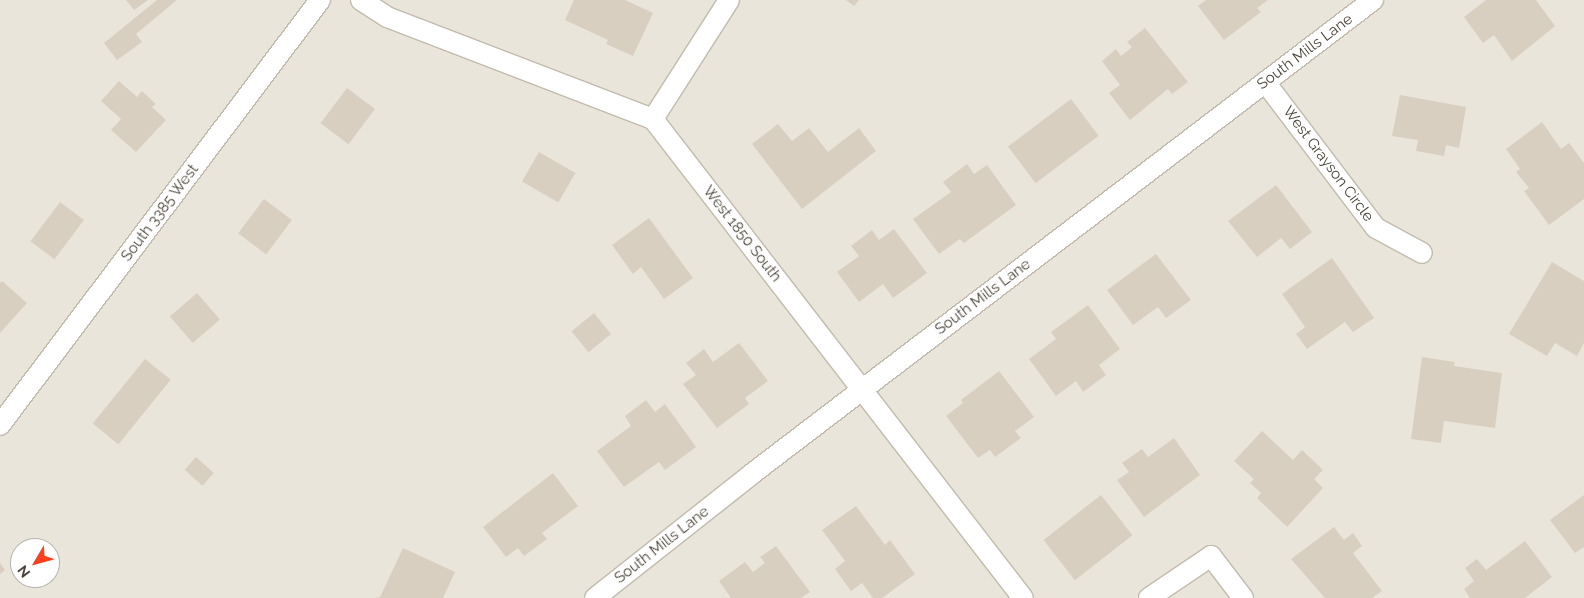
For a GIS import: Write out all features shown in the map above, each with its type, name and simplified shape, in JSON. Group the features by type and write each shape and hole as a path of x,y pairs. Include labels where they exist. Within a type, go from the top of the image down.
{"street":[{"name":"South 3385 West","path":"0,425 320,0"},
{"path":"361,0 387,17 653,119 729,0"},
{"name":"South Mills Lane","path":"595,598 862,390 1372,0"},
{"name":"West Grayson Circle","path":"1265,82 1376,228 1422,253"},
{"name":"West 1850 South","path":"653,119 1023,598"},
{"path":"1149,598 1211,556 1243,598"}],"shaded area":[{"path":"0,0 1584,0 1584,598 0,598"}],"building":[{"path":"126,0 148,0 134,10"},
{"path":"157,0 177,0 136,34 142,42 117,60 104,43"},
{"path":"574,0 625,0 653,13 633,56 606,44 608,40 565,20"},
{"path":"846,0 859,0 854,6"},
{"path":"1206,0 1268,0 1257,8 1261,12 1224,40 1198,6"},
{"path":"1486,0 1536,0 1555,26 1512,61 1494,35 1483,43 1464,17"},
{"path":"1145,28 1188,82 1172,94 1168,89 1130,120 1109,93 1120,85 1102,61 1116,49 1121,56 1132,47 1127,42"},
{"path":"119,81 137,97 142,91 156,104 152,107 166,120 136,152 111,130 121,119 101,101"},
{"path":"347,88 375,109 348,144 321,123"},
{"path":"1400,95 1466,107 1459,148 1446,145 1444,156 1416,151 1418,140 1392,136"},
{"path":"1071,99 1099,136 1036,183 1008,147"},
{"path":"1542,122 1561,149 1569,143 1584,163 1584,199 1549,225 1524,191 1529,188 1516,172 1520,169 1506,149"},
{"path":"778,124 792,141 809,128 828,152 859,128 876,151 802,209 752,144"},
{"path":"539,152 575,173 558,202 522,181"},
{"path":"967,164 974,174 987,165 1016,205 964,243 960,239 939,254 913,219 951,192 943,182"},
{"path":"1276,185 1312,232 1290,249 1281,238 1257,257 1228,221"},
{"path":"264,199 292,220 266,254 238,233"},
{"path":"60,202 84,220 54,259 31,241"},
{"path":"649,218 693,278 664,299 641,267 633,274 612,245"},
{"path":"894,229 927,273 893,298 883,284 859,302 837,272 859,256 851,246 872,230 879,240"},
{"path":"1156,254 1191,300 1166,318 1158,307 1133,325 1107,290"},
{"path":"1332,258 1374,318 1353,332 1345,322 1307,349 1296,334 1305,327 1282,294"},
{"path":"1552,262 1584,281 1584,343 1577,356 1555,343 1547,356 1509,334"},
{"path":"2,281 27,303 0,333 0,283"},
{"path":"197,293 220,319 193,343 170,317"},
{"path":"1088,305 1120,349 1099,365 1106,375 1083,392 1076,381 1056,396 1029,359 1056,339 1051,332"},
{"path":"594,313 611,334 588,352 571,331"},
{"path":"739,343 768,381 745,398 749,404 717,428 683,384 696,375 686,363 704,349 713,362"},
{"path":"1422,357 1455,362 1454,366 1502,373 1495,428 1444,421 1441,443 1411,439"},
{"path":"145,359 171,380 118,444 93,424"},
{"path":"999,371 1034,417 1015,431 1021,438 995,457 990,450 978,458 946,416 963,403 961,400"},
{"path":"646,400 655,412 665,404 696,447 665,470 659,462 624,487 597,451 631,426 625,416"},
{"path":"1262,431 1293,460 1302,450 1323,470 1314,479 1323,488 1287,527 1257,498 1261,493 1250,483 1254,479 1234,461"},
{"path":"1174,438 1200,475 1144,517 1117,480 1129,472 1122,463 1142,449 1148,457"},
{"path":"196,457 214,473 202,486 185,470"},
{"path":"553,473 578,506 542,533 547,539 524,556 518,548 506,557 483,527"},
{"path":"1101,495 1132,535 1075,580 1043,540"},
{"path":"1584,495 1584,547 1575,553 1550,520"},
{"path":"856,506 885,545 890,540 915,574 882,598 873,598 862,583 851,591 835,569 845,561 822,530"},
{"path":"1334,527 1344,540 1353,533 1362,546 1353,553 1382,591 1372,598 1325,598 1291,559"},
{"path":"1525,541 1552,577 1525,598 1470,598 1464,589 1474,581 1465,568 1477,559 1486,570"},
{"path":"776,546 810,592 801,598 731,598 719,581 745,562 753,572 765,563 760,557"},
{"path":"403,548 455,572 443,598 375,598 380,597"},
{"path":"0,563 5,570 0,574"}]}
